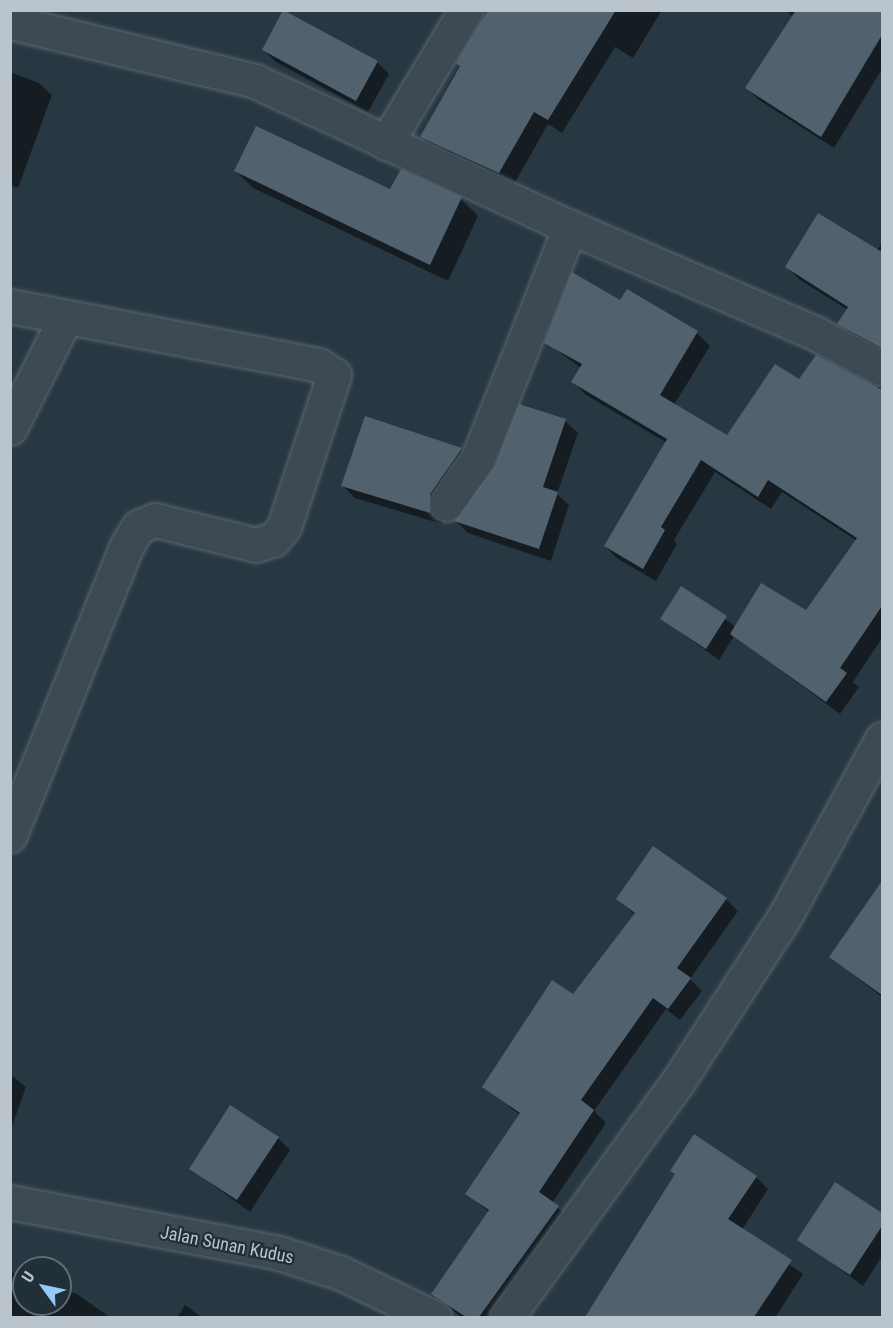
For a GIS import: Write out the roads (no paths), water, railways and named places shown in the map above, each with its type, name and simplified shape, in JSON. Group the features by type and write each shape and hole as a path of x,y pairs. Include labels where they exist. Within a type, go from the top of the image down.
{"street":[{"path":"386,143 466,10"},
{"path":"10,22 255,81 570,227 815,333 882,369"},
{"path":"446,504 478,458 570,227"},
{"path":"10,306 310,363 334,375 284,527 274,540 256,545 154,520 138,527 127,545 10,835"},
{"path":"10,428 65,318"},
{"path":"506,1317 683,1074 785,916 882,739"},
{"name":"Jalan Sunan Kudus","path":"10,1202 279,1253 341,1273 435,1317"}]}
